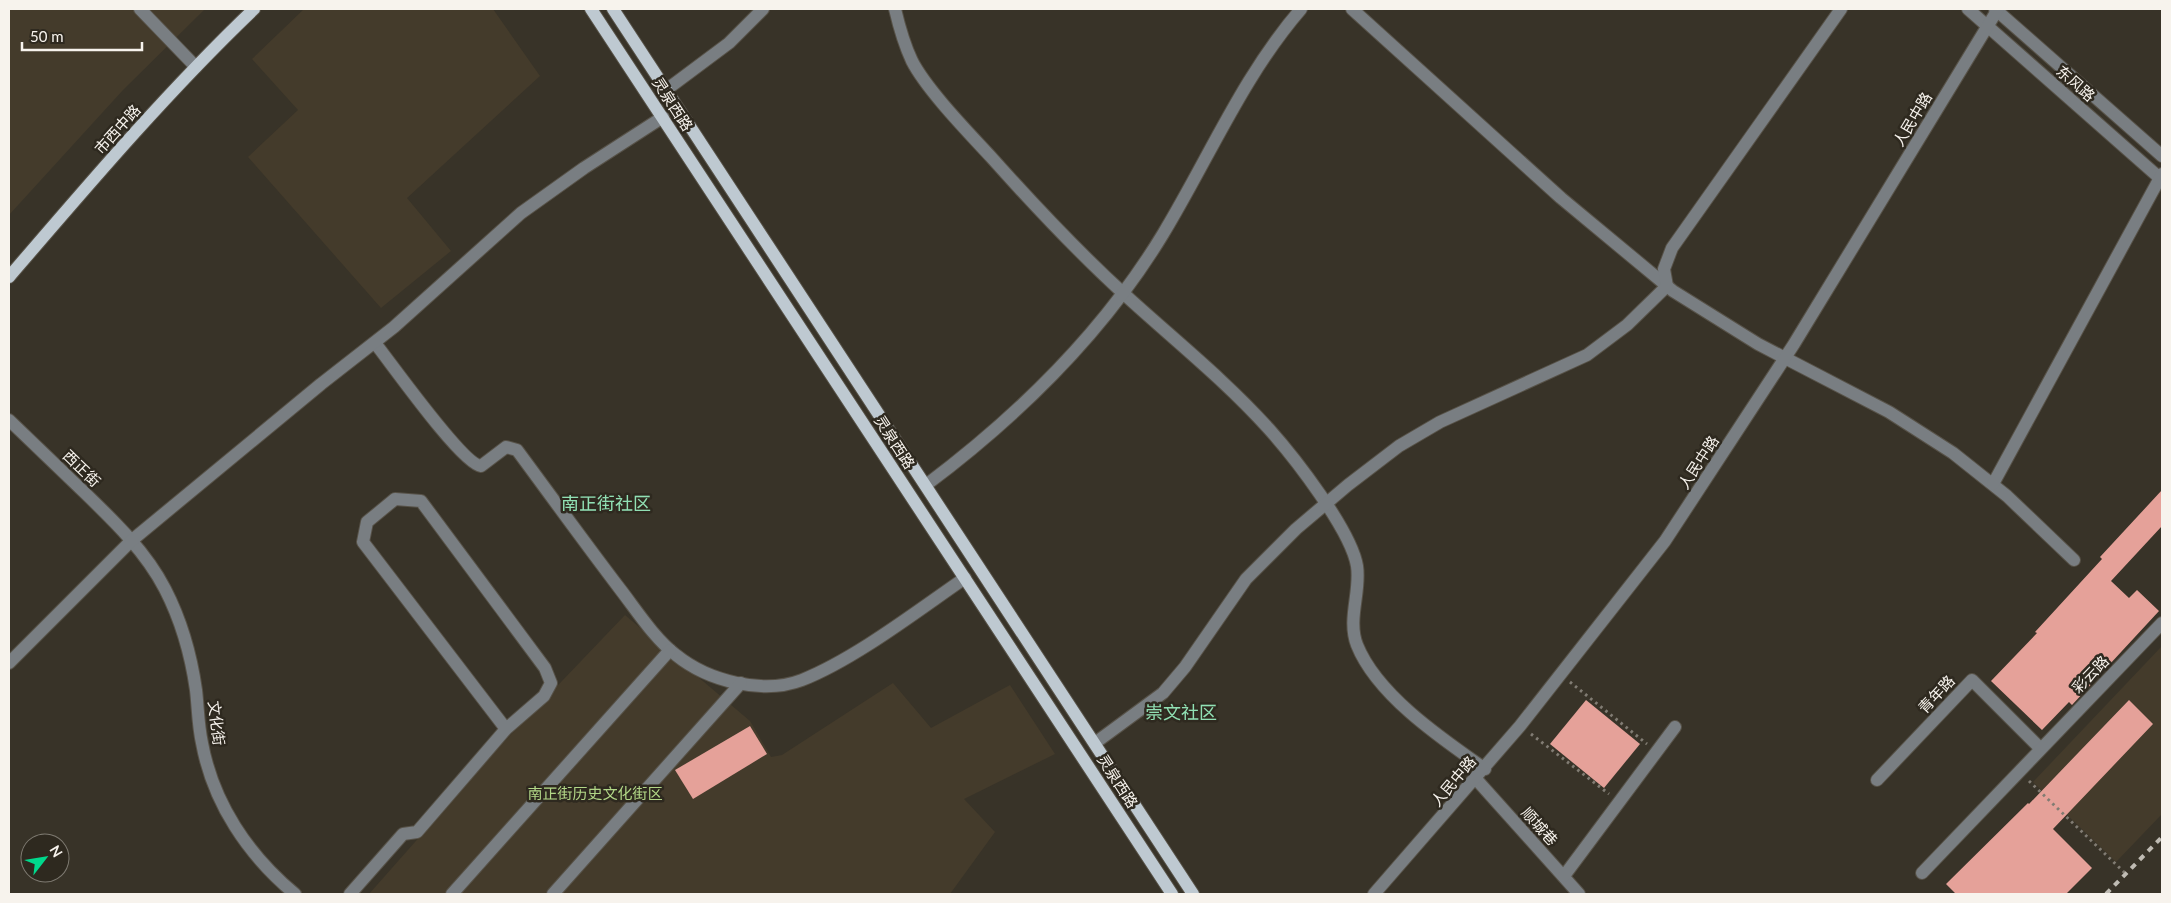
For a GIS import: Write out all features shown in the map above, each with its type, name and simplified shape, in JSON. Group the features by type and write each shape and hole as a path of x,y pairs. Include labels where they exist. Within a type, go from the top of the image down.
{"main road":[{"name":"市西中路","path":"9,277 196,67 254,9"},
{"name":"灵泉西路","path":"591,9 1172,894"},
{"name":"灵泉西路","path":"613,9 1193,894"}],"street":[{"path":"140,9 196,67"},
{"path":"666,90 729,42 763,9"},
{"path":"895,9 908,52 922,76 1028,199 1078,251 1236,395 1291,455 1347,538 1357,564 1358,578 1354,629 1357,645 1365,661 1385,686 1414,714 1485,769"},
{"path":"926,485 1013,413 1072,354 1123,293 1163,234 1248,82 1268,51 1301,9"},
{"path":"1352,9 1561,198 1667,286 1728,327 1905,422 1952,453 1993,484 2074,560"},
{"path":"1667,286 1664,269 1672,248 1841,9"},
{"name":"东风路","path":"1968,9 2162,177"},
{"name":"东风路","path":"1996,9 2162,156"},
{"name":"人民中路","path":"1374,894 1485,769 1562,675 1679,520 1784,358 1988,26 1996,9"},
{"path":"9,664 131,541 321,384 375,343 521,213 584,168 662,117"},
{"path":"1993,484 2162,177"},
{"path":"1095,743 1163,693 1185,667 1246,578 1325,504 1399,446 1440,422 1488,398 1567,366 1587,355 1627,325 1667,286"},
{"path":"375,343 448,437 473,463 481,466 506,447 516,450 609,575 670,650 700,669 741,683 770,686 802,680 864,646 965,578"},
{"name":"西正街","path":"9,420 131,541"},
{"path":"350,894 403,834 418,832 506,729 544,696 551,683 545,668 421,501 395,499 367,522 363,542 506,729"},
{"name":"文化街","path":"131,541 155,571 181,628 196,688 202,743 211,779 220,800 230,820 252,852 270,873 295,894"},
{"name":"彩云路","path":"1922,873 2162,623"},
{"path":"452,894 670,650"},
{"name":"青年路","path":"1877,780 1972,680 2040,748"},
{"path":"553,894 741,683"},
{"path":"1564,876 1675,727"},
{"name":"顺城巷","path":"1476,779 1579,894"}],"path":[{"path":"1562,675 1657,752"},
{"path":"1520,726 1619,802"},
{"path":"2034,774 2028,780 2126,874"}],"shaded area":[{"path":"9,9 205,9 123,90 9,215"},
{"path":"304,9 493,9 540,76 407,198 451,251 381,308 248,157 298,110 252,59"},
{"path":"625,615 750,721 771,757 782,755 893,683 931,728 1010,685 1055,754 964,799 995,832 950,894 369,894 499,747"},
{"path":"2162,646 2162,814 2116,862 2033,782"}],"building":[{"path":"2162,490 2162,526 2111,581 2129,598 2137,590 2159,611 2072,705 2069,702 2042,730 1991,681 2037,633 2035,632 2102,559 2100,557"},
{"path":"1586,700 1640,744 1604,788 1550,744"},
{"path":"2129,700 2153,724 2053,829 2092,868 2066,894 1956,894 1946,884 2029,804"},
{"path":"750,726 767,754 693,799 675,770"}],"railway":[{"path":"2106,894 2162,837"}],"district":[{"name":"南正街社区","path":"606,503"},
{"name":"崇文社区","path":"1181,712"}],"park label":[{"name":"南正街历史文化街区","path":"595,793"}]}
